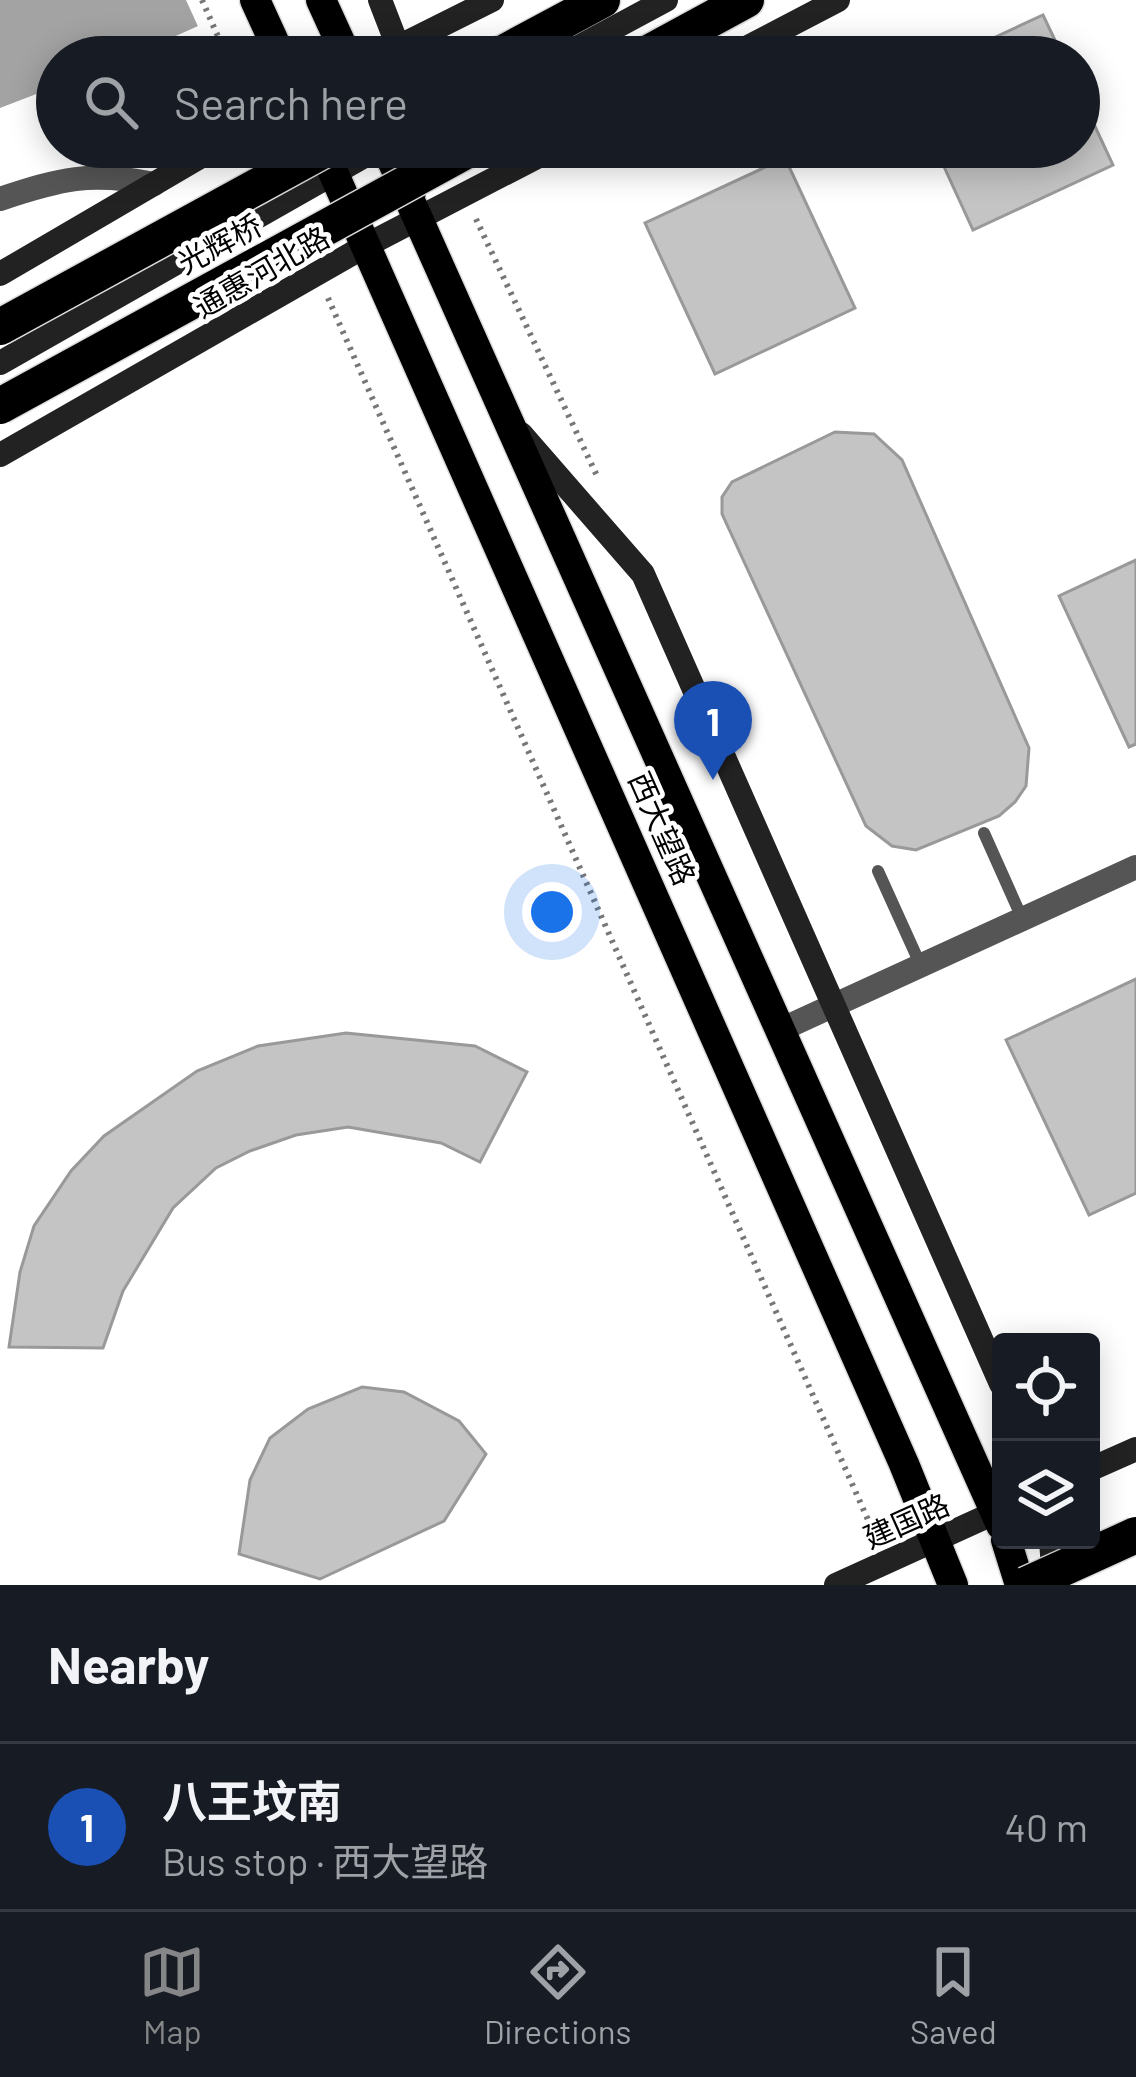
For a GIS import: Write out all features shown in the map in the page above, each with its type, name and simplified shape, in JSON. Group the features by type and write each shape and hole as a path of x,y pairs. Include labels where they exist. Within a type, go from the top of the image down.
{"highway":[{"path":"535,36 602,0"},
{"path":"679,36 746,0"},
{"name":"光辉桥","path":"0,327 303,168"},
{"name":"光辉桥","path":"0,406 435,168"},
{"path":"1023,1585 1136,1534"}],"main road":[{"path":"255,0 271,36"},
{"path":"321,0 337,36"},
{"name":"西大望路","path":"334,168 937,1538 953,1585"},
{"name":"西大望路","path":"393,168 992,1502"},
{"name":"西大望路","path":"1010,1549 1023,1585"}],"street":[{"path":"425,36 492,0"},
{"path":"599,36 666,0"},
{"path":"769,36 838,0"},
{"path":"0,274 181,168"},
{"path":"0,363 308,168"},
{"name":"西大望路","path":"412,168 417,219"},
{"name":"通惠河北路","path":"0,455 367,245 515,168"},
{"path":"0,199 59,180 101,173 154,184"},
{"name":"西大望路","path":"506,417 644,574 992,1364"},
{"path":"780,1030 1136,867"},
{"path":"1100,1465 1136,1449"},
{"name":"建国路","path":"836,1585 937,1538 992,1524"},
{"path":"1052,1549 1054,1585"}],"lane":[{"path":"984,833 1022,918"},
{"path":"878,871 921,966"}],"path":[{"path":"202,0 218,36"},
{"path":"465,194 604,491"},
{"path":"317,273 887,1562"}],"shaded area":[{"path":"0,0 256,0 176,36 36,36 36,94 0,108"}],"pier":[{"path":"186,0 262,0 201,33"}],"building":[{"path":"1043,15 1053,36 998,36"},
{"path":"1100,137 1113,165 973,230 945,168 1100,168"},
{"path":"763,168 790,168 855,308 715,374 645,223"},
{"path":"835,432 874,434 902,460 1029,748 1026,786 1015,802 999,816 916,850 892,846 866,826 722,514 722,497 732,482"},
{"path":"1136,560 1136,744 1129,747 1059,596"},
{"path":"1136,979 1136,1193 1089,1215 1006,1040"},
{"path":"346,1033 475,1046 527,1072 480,1162 441,1143 348,1127 296,1135 250,1151 216,1168 173,1208 123,1291 103,1348 9,1347 20,1272 34,1226 71,1171 104,1136 197,1071 258,1046"},
{"path":"362,1387 404,1392 459,1421 486,1454 444,1521 320,1579 239,1554 250,1480 270,1438 308,1409"}],"place":[{"name":"八王坟南","path":"713,780"}]}
